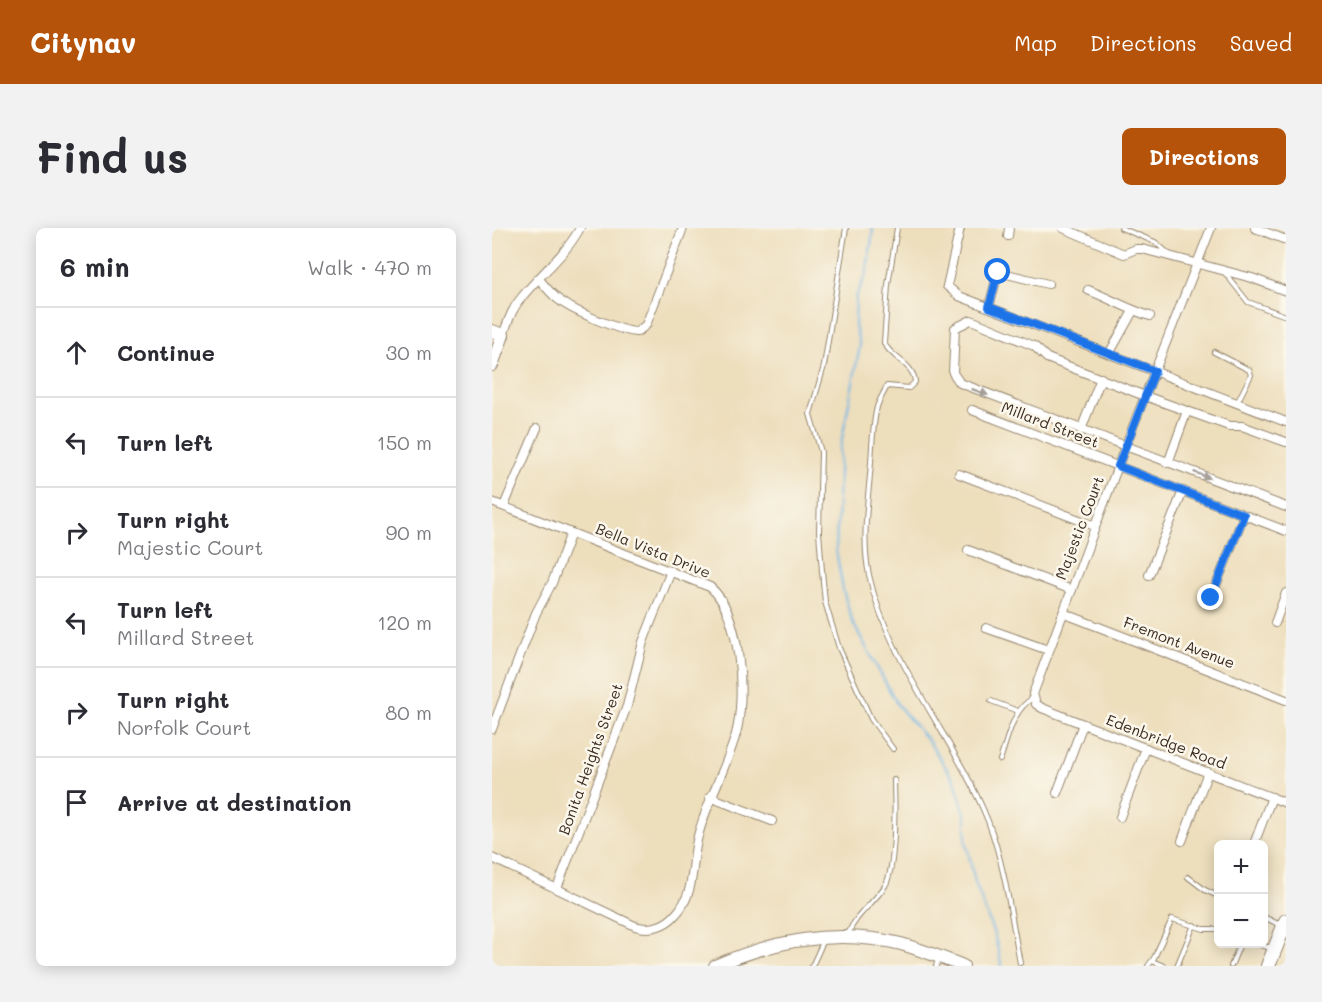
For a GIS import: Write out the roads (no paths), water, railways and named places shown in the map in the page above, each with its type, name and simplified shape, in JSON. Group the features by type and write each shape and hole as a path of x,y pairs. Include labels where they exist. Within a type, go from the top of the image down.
{"main road":[{"path":"492,365 498,333"},
{"path":"1268,966 1285,924"},
{"path":"715,966 790,942 847,937 904,945 963,966"},
{"path":"734,966 789,949 822,944 876,946 904,952 939,965"}],"street":[{"path":"498,333 521,297 567,249 580,228"},
{"path":"539,279 559,301 575,310 625,330 638,332 646,325 683,228"},
{"path":"960,228 947,286 959,296 1286,422"},
{"path":"1063,228 1081,232 1124,254 1142,249 1252,279 1286,291"},
{"name":"Majestic Court","path":"1035,701 1036,684 1048,650 1210,228"},
{"path":"1255,228 1286,240"},
{"path":"989,307 998,272 1048,284"},
{"path":"1088,290 1133,311 1150,316"},
{"path":"1109,354 1133,311"},
{"path":"1286,442 1242,426 1229,426 1145,396 1047,358 1034,346 971,320 955,328 953,373 956,380 969,387 1286,507"},
{"path":"1081,430 1101,378"},
{"name":"Millard Street","path":"972,410 1286,531"},
{"path":"1168,463 1187,411"},
{"path":"504,506 537,428"},
{"path":"958,474 1095,526"},
{"path":"1149,575 1183,491"},
{"name":"Bella Vista Drive","path":"492,502 700,582 714,590 725,606 734,633 738,659 740,719 698,835 689,889 675,915 660,926 647,928 635,926 492,858"},
{"path":"1211,598 1244,515"},
{"path":"492,729 536,613 552,583 571,533"},
{"path":"968,550 1072,590"},
{"name":"Bonita Heights Street","path":"557,888 627,706 643,642 670,571"},
{"path":"1275,623 1286,593"},
{"name":"Fremont Avenue","path":"1063,613 1286,700"},
{"path":"986,628 1048,650"},
{"name":"Edenbridge Road","path":"1035,701 1042,708 1286,803"},
{"path":"1057,794 1083,724"},
{"path":"1120,817 1146,748"},
{"path":"1182,842 1208,772"},
{"path":"710,797 772,821"},
{"path":"1256,840 1272,797"}],"lane":[{"path":"846,228 824,366 810,414 821,453 819,532 822,571 825,602 839,648 871,719 893,748"},
{"path":"897,228 888,285 884,343 888,351 912,370 915,382 909,388 887,387 877,406 866,511 865,538 869,574 877,602 898,652 961,765 987,820 1000,859 1020,963"},
{"path":"1121,228 1155,242 1172,257"},
{"path":"1224,272 1248,302 1286,316"},
{"path":"1214,352 1250,370 1251,375 1237,404"},
{"path":"991,701 1018,711"},
{"path":"1000,760 1018,711 1025,703 1035,701"},
{"path":"847,937 858,915 886,884 894,834 894,780"},
{"path":"1188,877 1214,894"},
{"path":"1148,966 1172,919 1214,929"},
{"path":"1268,919 1285,924"},
{"path":"1177,966 1194,925"},
{"path":"812,966 822,944"},
{"path":"1268,947 1275,949"},
{"path":"1231,966 1238,948"},
{"path":"1152,962 1164,966"}],"waterway":[{"path":"872,228 866,275 856,297 855,326 860,346 840,449 836,550 843,590 852,621 897,704 929,742 955,781 966,818 966,842 975,882 994,934 1002,966"}]}
